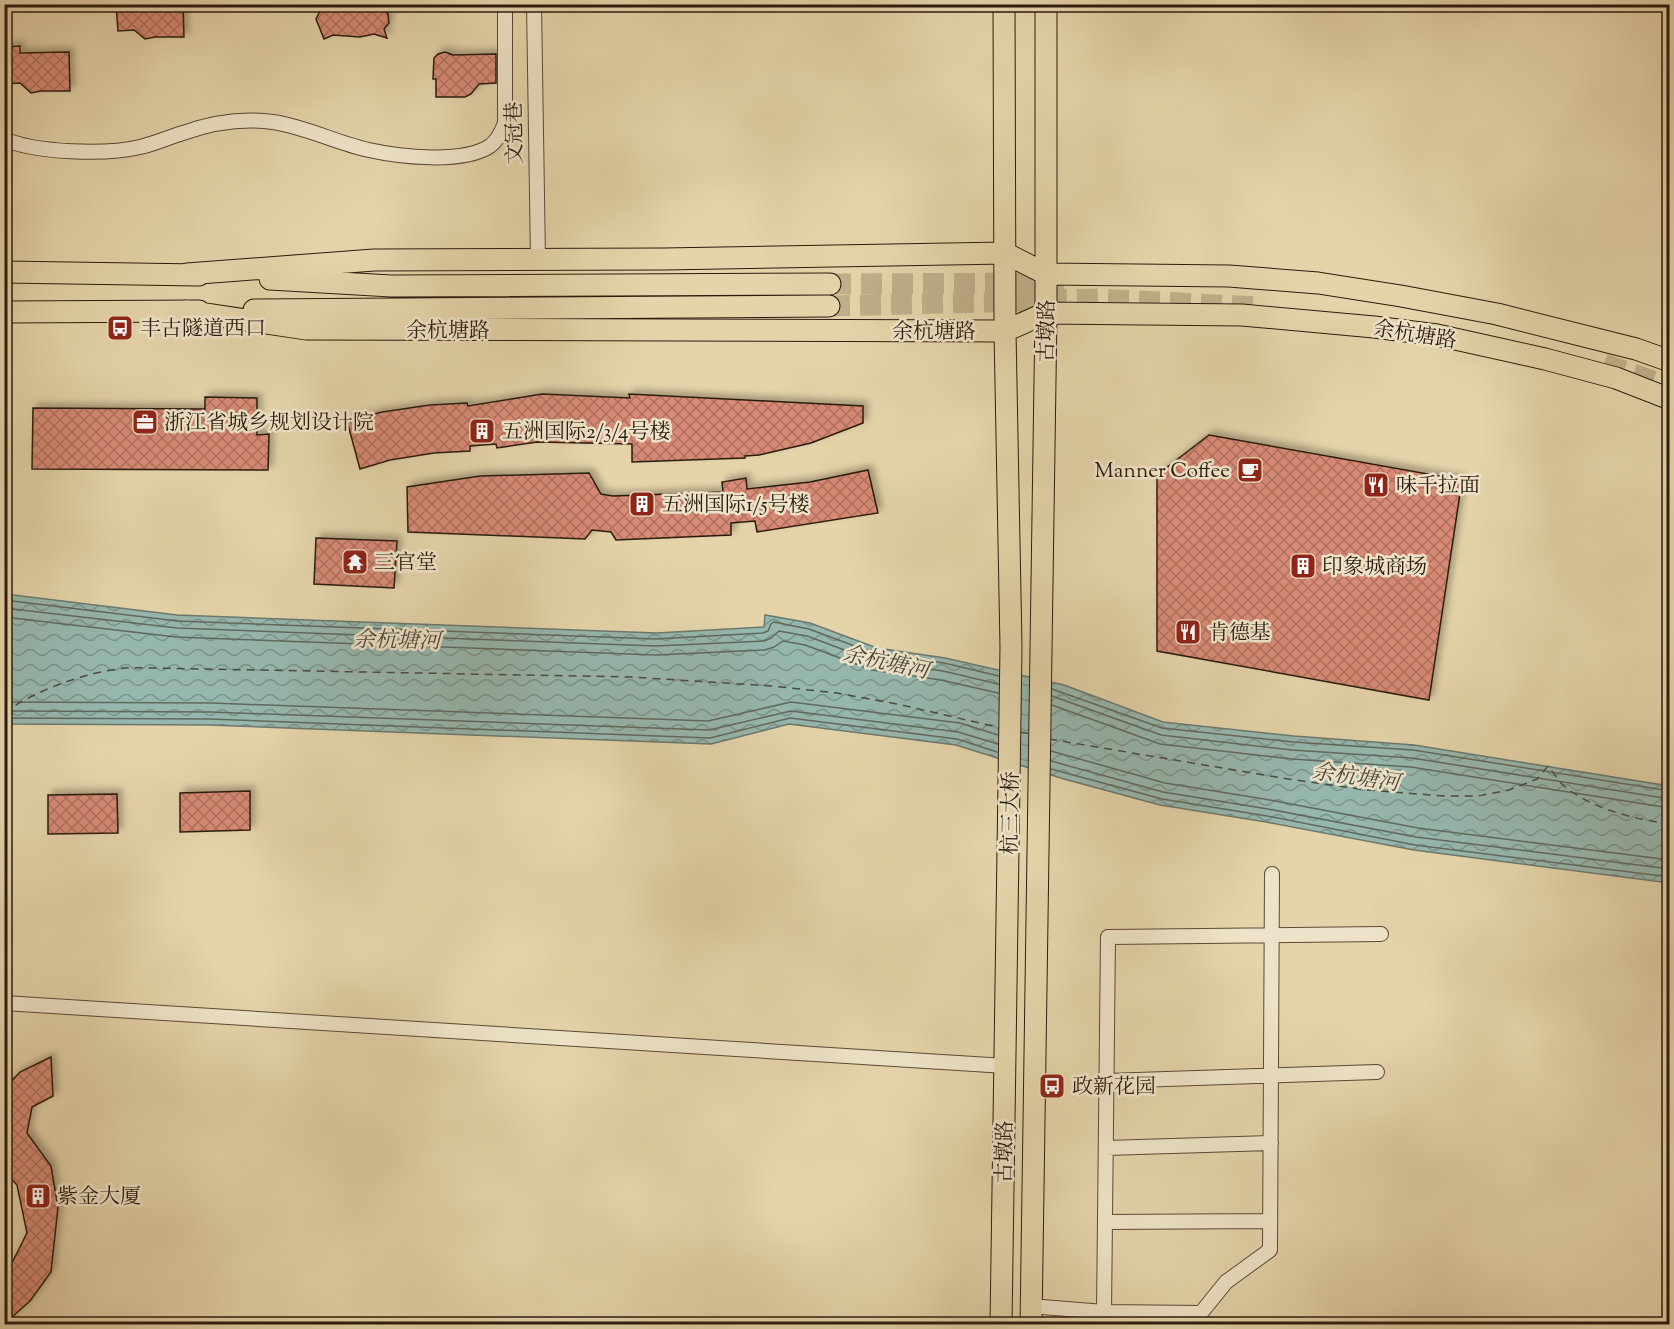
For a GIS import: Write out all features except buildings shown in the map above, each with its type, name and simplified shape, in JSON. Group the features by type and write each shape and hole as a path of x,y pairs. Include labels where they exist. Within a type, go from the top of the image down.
{"main road":[{"name":"古墩路","path":"1005,4 1005,331 1011,647"},
{"name":"古墩路","path":"1042,658 1046,313 1046,4"},
{"name":"余杭塘路","path":"187,274 374,260 538,260 1005,253 1046,274 1229,276 1318,283 1497,314 1636,349 1670,361"},
{"name":"余杭塘路","path":"4,272 187,274 391,286 830,284"},
{"name":"余杭塘路","path":"4,312 830,306"},
{"name":"余杭塘路","path":"186,311 306,329 1005,331 1046,313 1242,315 1437,335 1545,359 1616,378 1670,399"},
{"name":"杭三大桥","path":"1008,979 1011,647"},
{"name":"杭三大桥","path":"1035,979 1042,658"},
{"name":"古墩路","path":"1001,1324 1008,979"},
{"name":"古墩路","path":"1030,1315 1035,979"}],"street":[{"path":"4,139 33,146 100,152 139,147 217,124 272,122 305,129 369,150 394,155 435,158 468,154 490,146 500,135 505,123 505,4"},
{"name":"文冠巷","path":"534,4 538,260"},
{"path":"1030,1315 1104,1312 1203,1319 1226,1282 1270,1250 1272,874"},
{"path":"1104,1312 1108,937 1380,934"},
{"path":"4,1003 1006,1065"},
{"path":"1106,1081 1377,1072"},
{"path":"1106,1148 1271,1143"},
{"path":"1105,1222 1270,1221"}],"water":[{"name":"余杭塘河","path":"5,594 177,615 657,633 764,627 765,615 810,623 877,648 945,658 1064,685 1163,722 1294,736 1414,745 1669,786 1669,883 1414,850 1160,805 1064,779 956,745 789,724 711,744 210,725 5,724"}],"ferry route":[{"path":"4,713 43,691 74,679 104,671 139,668 631,677 772,686 837,693 902,705 1001,728"},
{"path":"1020,732 1030,734"},
{"path":"1049,739 1288,779 1367,790 1444,796 1478,796 1509,790 1537,779 1548,766 1563,785 1586,801 1628,816 1670,824"}],"tunnel":[{"path":"830,284 1064,283"},
{"path":"829,306 1099,299 1258,307"},
{"path":"1604,364 1670,387"}],"place":[{"name":"丰古隧道西口","path":"120,328"},
{"name":"浙江省城乡规划设计院","path":"145,422"},
{"name":"五洲国际2/3/4号楼","path":"482,431"},
{"name":"Manner Coffee","path":"1250,470"},
{"name":"味千拉面","path":"1376,485"},
{"name":"五洲国际1/5号楼","path":"642,504"},
{"name":"三官堂","path":"355,562"},
{"name":"印象城商场","path":"1303,566"},
{"name":"肯德基","path":"1188,632"},
{"name":"政新花园","path":"1052,1086"},
{"name":"紫金大厦","path":"38,1196"}]}
